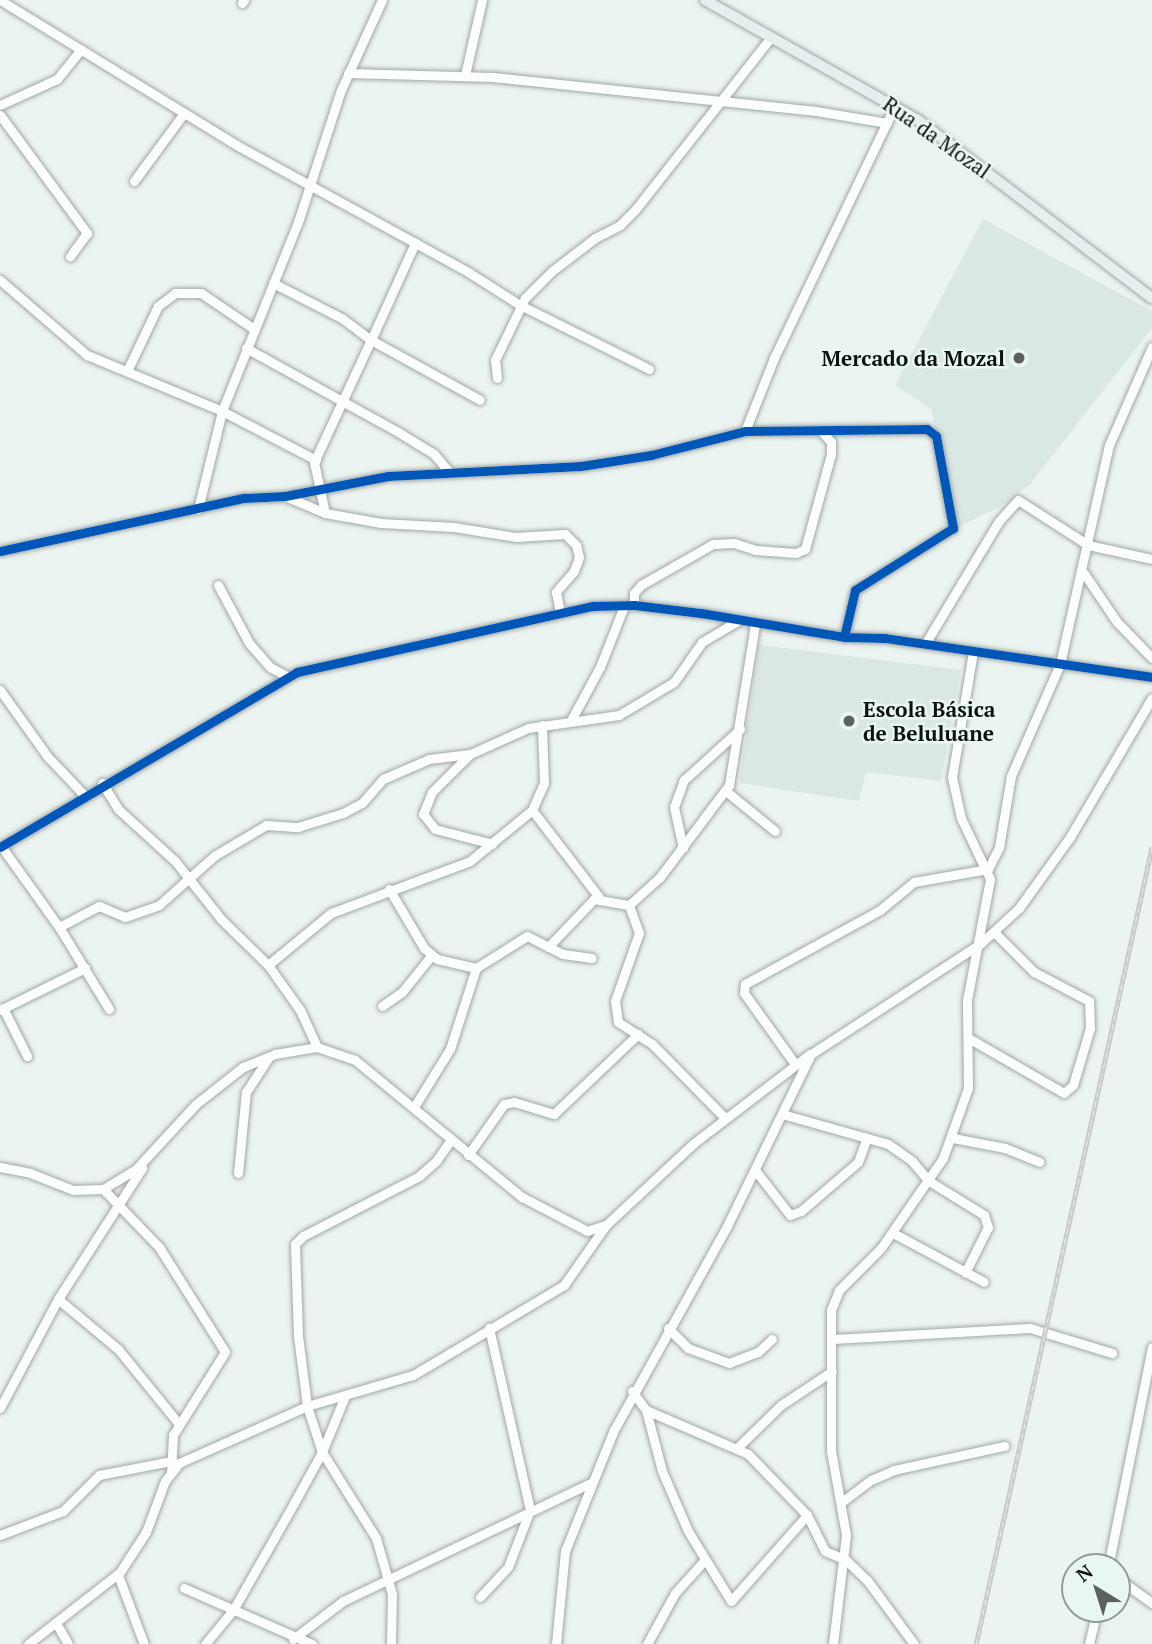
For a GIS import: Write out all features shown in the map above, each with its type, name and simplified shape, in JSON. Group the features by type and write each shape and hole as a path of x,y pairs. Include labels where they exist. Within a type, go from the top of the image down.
{"main road":[{"name":"Rua da Mozal","path":"705,0 895,106 1152,297"},
{"path":"1152,297 1024,197 1152,297"}],"street":[{"path":"0,0 184,113 520,305 649,369"},
{"path":"198,509 222,411 311,185 348,73 382,0"},
{"path":"465,75 482,0"},
{"path":"497,378 495,360 520,305 552,271 628,218 771,37"},
{"path":"0,105 57,79 81,49"},
{"path":"348,73 465,75 721,102 887,123"},
{"path":"745,431 774,358 895,106"},
{"path":"134,181 184,113"},
{"path":"0,115 87,233 70,256"},
{"path":"325,513 316,460 341,400 415,243"},
{"path":"0,280 87,355 222,411 316,460"},
{"path":"273,283 343,319 371,340 480,400"},
{"path":"127,372 158,306 175,293 201,293 254,329"},
{"path":"834,1644 846,1560 844,1502 831,1451 831,1310 839,1290 893,1233 929,1181 953,1138 968,1088 970,1039 967,1000 990,889 988,869 1005,828 1011,776 1060,664 1083,572 1109,445 1152,346"},
{"path":"246,348 434,454 450,473"},
{"path":"0,551 244,498 285,496 388,477 581,466 651,455 745,431 933,431 953,528 855,590 844,637"},
{"path":"570,722 634,593 640,586 713,544 734,542 755,550 796,553 805,549 831,454 831,442 821,431"},
{"path":"285,496 325,513 516,537 565,534 576,545 579,558 574,571 556,592 560,613"},
{"path":"925,644 1014,501 1021,501 1088,545 1152,559"},
{"path":"1083,572 1117,622 1152,658"},
{"path":"218,585 249,642 270,667 288,676"},
{"path":"109,1009 59,927 1,846 103,783 288,676 560,613 605,605 629,605 755,624 827,631 844,637 925,644 1152,677"},
{"path":"59,927 99,906 121,916 136,914 159,905 188,877 266,825 310,825 362,803 383,779 441,755 470,754 542,725 610,718 660,692 683,673 702,642 741,620"},
{"path":"629,905 683,848 726,790 740,729 755,624"},
{"path":"973,652 952,777 973,848 988,869"},
{"path":"0,690 47,756 84,795"},
{"path":"28,1644 118,1575 146,1532 171,1472 179,1463 307,1406 413,1375 564,1285 579,1270 606,1225 651,1179 725,1118 795,1064 995,933 1044,878 1152,698"},
{"path":"268,965 331,913 389,889 470,861 532,810 544,783 542,725"},
{"path":"683,848 674,807 684,780 740,729"},
{"path":"470,754 432,792 424,814 435,829 492,844"},
{"path":"103,783 118,809 188,877 221,919 268,965 300,1010 317,1047"},
{"path":"726,790 775,831"},
{"path":"532,810 599,897 629,905"},
{"path":"795,1064 744,993 745,984 880,910 914,882 988,869"},
{"path":"389,889 431,956 476,968"},
{"path":"548,947 599,897"},
{"path":"629,905 639,933 618,991 615,1015 624,1028 638,1034 725,1118"},
{"path":"970,1039 1064,1093 1073,1086 1090,1028 1089,1001 1045,979 995,933"},
{"path":"414,1107 450,1049 476,968 527,936 548,947 592,958"},
{"path":"382,1006 402,992 431,956"},
{"path":"27,1056 2,1009 85,968"},
{"path":"468,1154 504,1104 514,1102 544,1115 554,1114 638,1034"},
{"path":"0,1167 30,1172 73,1190 103,1188 121,1181 148,1157 204,1097 269,1057 317,1047 355,1060 414,1107 450,1141 545,1212 587,1231 606,1225"},
{"path":"555,1644 565,1551 632,1391 755,1170 811,1054"},
{"path":"238,1173 246,1092 257,1066"},
{"path":"782,1114 901,1152 929,1181 986,1217 988,1227 965,1273"},
{"path":"953,1138 978,1140 1040,1162"},
{"path":"755,1170 790,1215 801,1211 858,1162 866,1140"},
{"path":"391,1644 389,1581 369,1521 322,1452 307,1406 298,1336 295,1244 303,1236 419,1176 436,1161 450,1141"},
{"path":"0,1408 58,1299 148,1157"},
{"path":"103,1188 159,1247 225,1352 223,1362 179,1424 171,1472"},
{"path":"893,1233 984,1282"},
{"path":"58,1299 118,1349 179,1424"},
{"path":"481,1597 508,1567 530,1510 489,1328"},
{"path":"668,1328 696,1352 729,1363 744,1360 772,1339"},
{"path":"833,1339 1030,1328 1112,1353"},
{"path":"1111,1553 1152,1347"},
{"path":"738,1447 781,1405 832,1371"},
{"path":"632,1391 646,1410 662,1471 703,1562 723,1594 736,1600 807,1515"},
{"path":"205,1644 233,1610 322,1452 345,1396"},
{"path":"646,1410 738,1447 807,1515 825,1551 846,1560 899,1618 914,1644"},
{"path":"844,1502 871,1480 894,1470 1004,1446"},
{"path":"0,1535 63,1511 99,1475 171,1461"},
{"path":"293,1639 333,1606 593,1482"},
{"path":"647,1644 675,1593 703,1562"},
{"path":"118,1575 144,1644"},
{"path":"184,1588 293,1639 312,1644"},
{"path":"1131,1588 1152,1603"},
{"path":"56,1623 68,1644"},
{"path":"1089,1644 1094,1623"}],"shaded area":[{"name":"Mercado da Mozal","path":"983,219 1152,311 1152,328 1031,483 1009,502 958,527 931,409 895,385"},
{"name":"Escola Básica de Beluluane","path":"759,645 961,670 941,781 866,772 859,801 739,783"}],"railway":[{"path":"976,1644 1152,847"}],"cycle path":[{"path":"0,551 244,498 285,496 388,476 581,466 651,455 745,431 927,429 936,436 953,528 855,590 844,637"},
{"path":"0,847 297,672 593,606 634,605 701,613 844,637 885,638 1152,677"}],"place":[{"name":"Mercado da Mozal","path":"1019,358"},
{"name":"Escola Básica de Beluluane","path":"849,721"}]}
